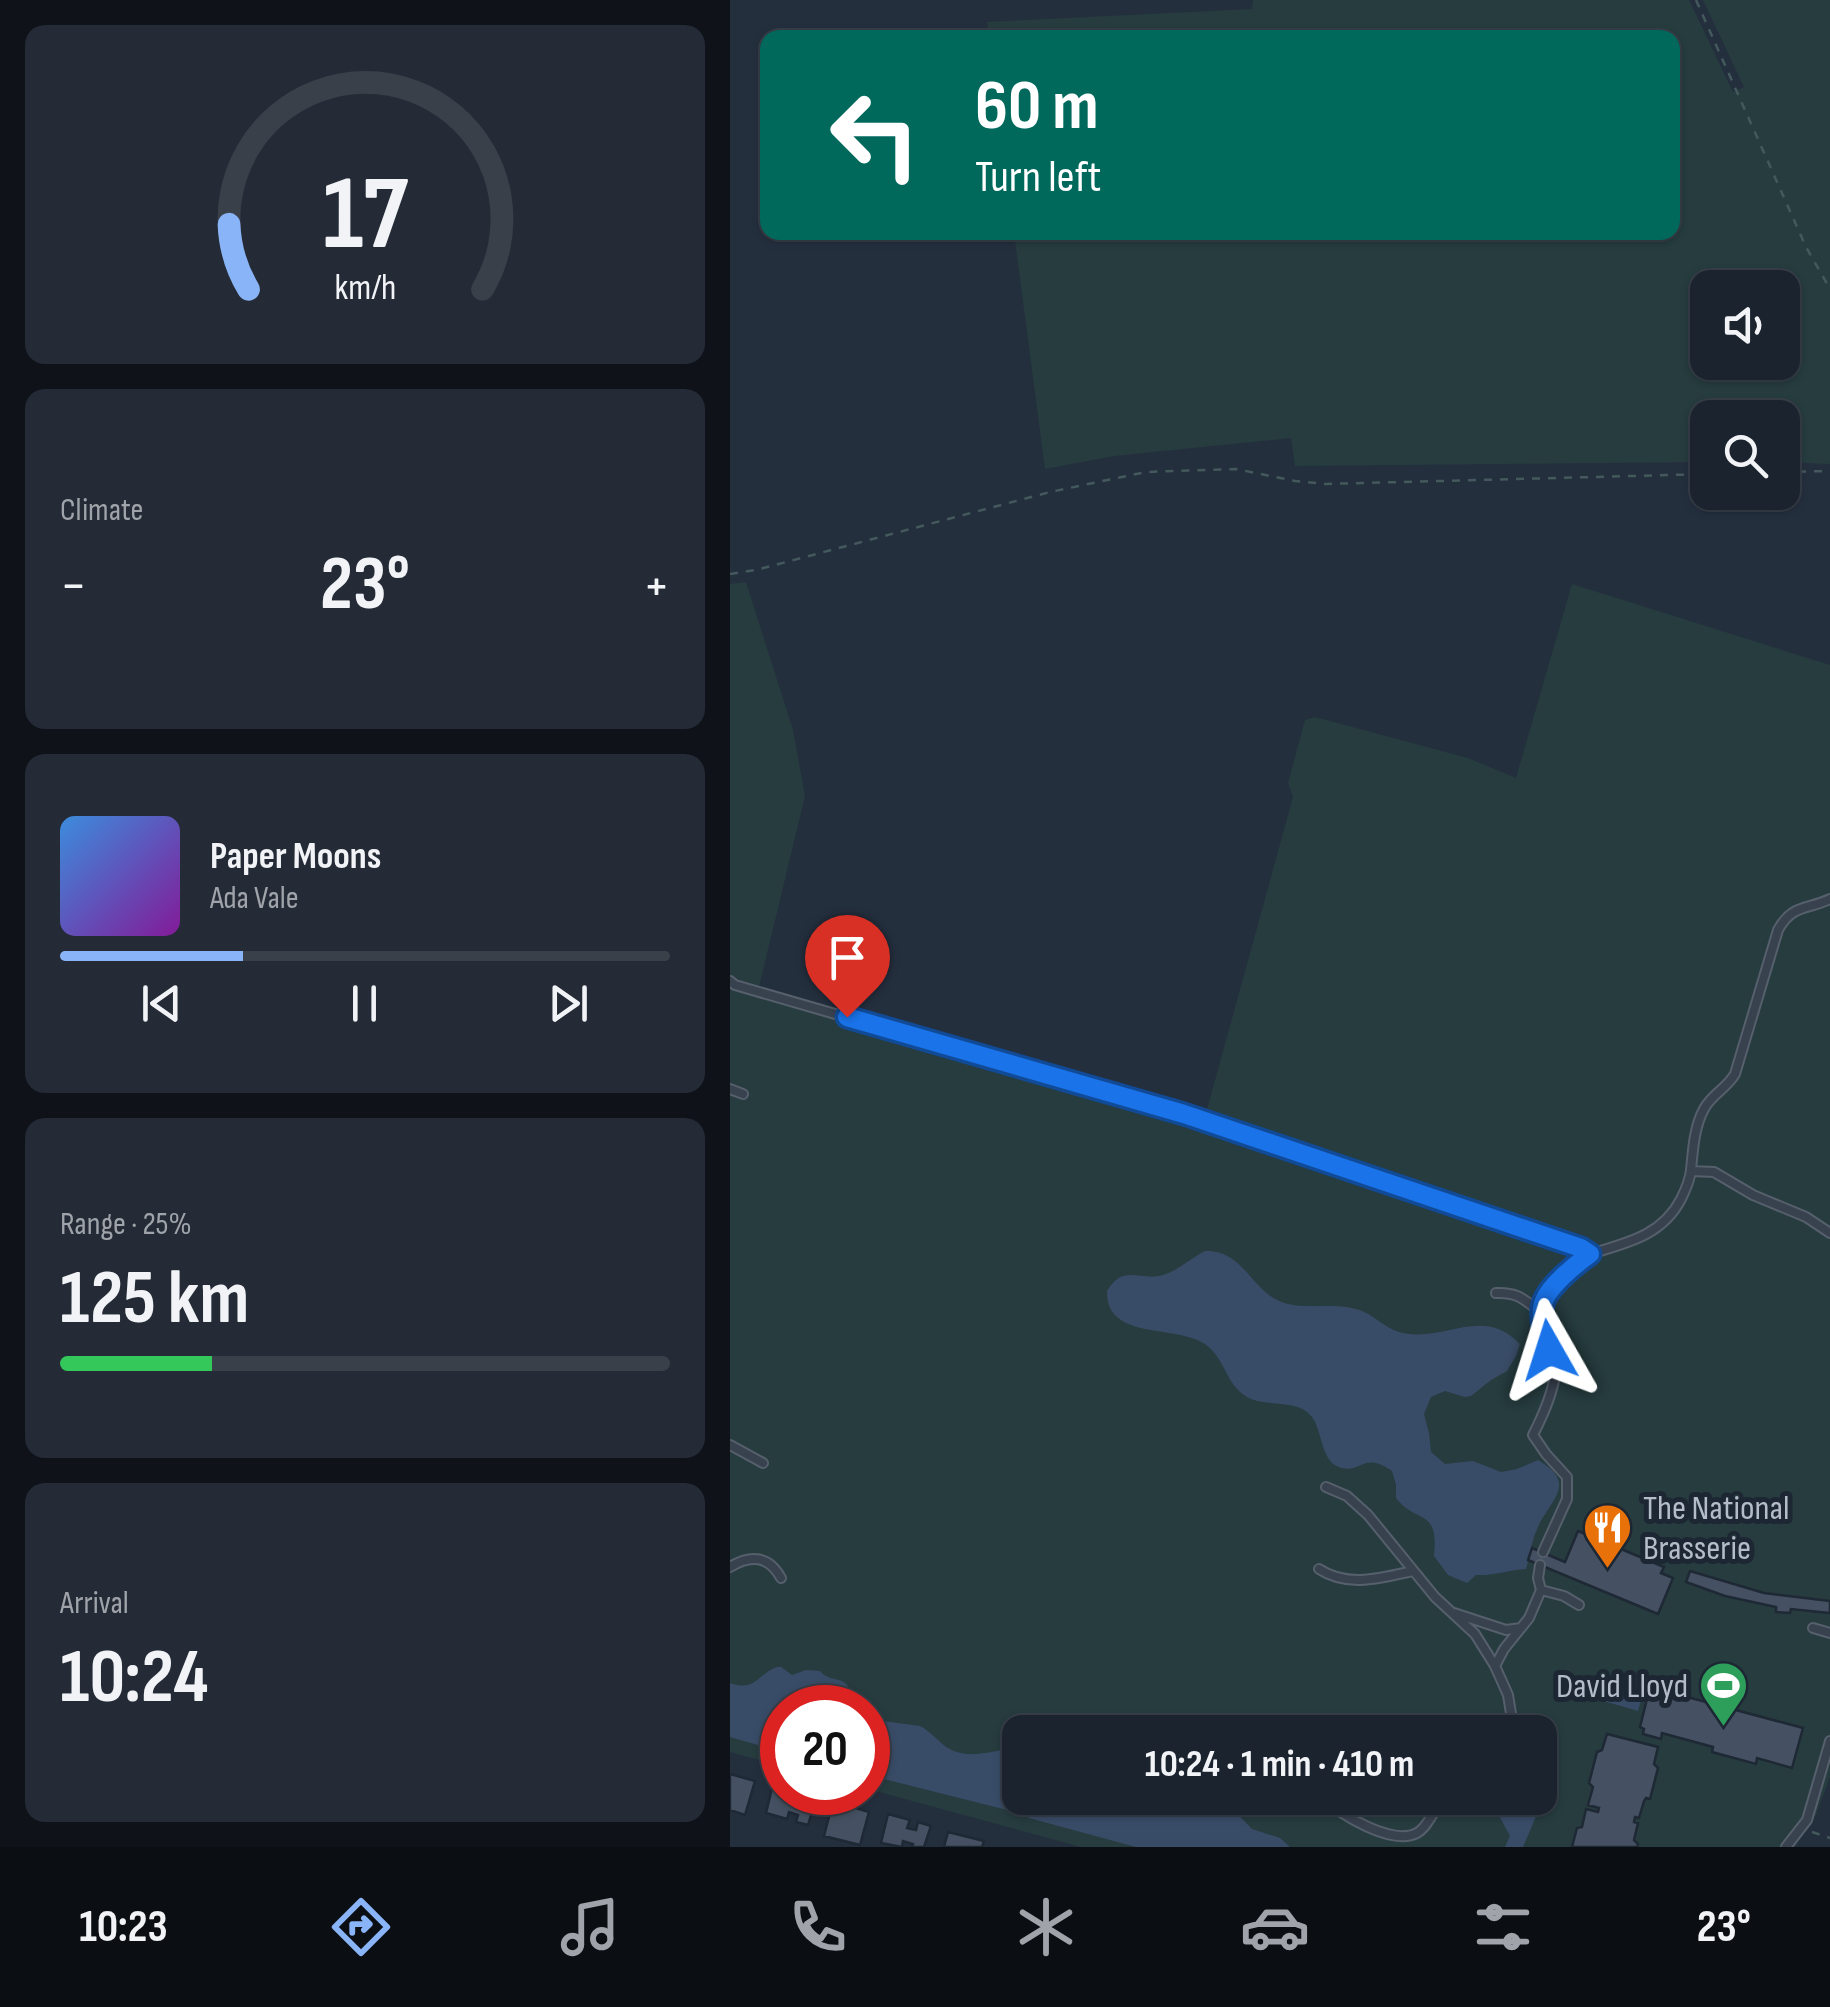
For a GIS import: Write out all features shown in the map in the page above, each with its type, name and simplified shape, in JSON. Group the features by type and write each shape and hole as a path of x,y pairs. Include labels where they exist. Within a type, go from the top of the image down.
{"lane":[{"path":"1543,1552 1567,1499 1567,1477 1533,1435 1556,1372 1543,1329 1544,1301 1566,1272 1590,1254 1626,1243 1662,1225 1674,1214 1691,1171 1690,1157 1703,1110 1735,1074 1778,930 1795,910 1830,900"},
{"path":"730,981 1184,1114 1590,1254"},
{"path":"730,1089 742,1094"},
{"path":"1691,1171 1714,1172 1763,1200 1814,1220 1830,1234"},
{"path":"1496,1293 1519,1295 1543,1314"},
{"path":"730,1446 762,1463"},
{"path":"1326,1487 1346,1496 1368,1515 1435,1597 1475,1634 1508,1695 1511,1715"},
{"path":"730,1566 762,1558 781,1578"},
{"path":"1495,1666 1534,1610 1540,1590 1540,1565"},
{"path":"1318,1569 1343,1580 1371,1580 1413,1571"},
{"path":"1540,1590 1580,1605"},
{"path":"1454,1613 1506,1630 1521,1628"},
{"path":"1813,1628 1830,1633"},
{"path":"1786,1847 1813,1806 1830,1741"},
{"path":"1345,1815 1388,1834 1404,1836 1417,1834 1431,1815"}],"path":[{"path":"1696,0 1799,232 1830,289"},
{"path":"730,574 1050,492 1146,472 1236,469 1325,484 1690,474"},
{"path":"1800,472 1830,471"},
{"path":"1803,1826 1830,1838"}],"green space":[{"path":"1253,0 1689,0 1733,92 1744,87 1703,0 1830,0 1830,464 1800,463 1800,400 1690,400 1690,462 1295,466 1291,438 1114,456 1045,469 1015,240 1680,240 1680,30 988,30 987,22 1252,9"},
{"path":"746,582 793,730 805,796 759,987 1206,1113 1293,797 1288,783 1305,720 1315,717 1468,758 1516,778 1572,584 1830,665 1830,1777 1816,1815 1795,1847 1081,1847 890,1795 890,1685 760,1685 760,1760 730,1752 730,584"}],"water":[{"path":"1205,1251 1229,1257 1269,1295 1288,1304 1356,1309 1403,1333 1492,1327 1520,1344 1507,1371 1471,1396 1445,1391 1431,1397 1424,1414 1431,1452 1445,1464 1473,1461 1501,1472 1538,1460 1557,1477 1558,1492 1537,1529 1526,1569 1476,1575 1467,1583 1448,1575 1434,1556 1430,1523 1396,1498 1392,1471 1375,1463 1348,1469 1335,1465 1326,1453 1316,1423 1306,1411 1247,1397 1234,1386 1217,1356 1205,1344 1129,1324 1110,1307 1107,1291 1120,1278 1163,1275"},
{"path":"781,1667 792,1675 820,1671 846,1685 760,1685 760,1746 730,1737 730,1683 751,1684"},
{"path":"1590,1679 1643,1693 1638,1711 1586,1696"},
{"path":"890,1722 920,1726 946,1747 964,1754 1002,1750 1002,1809 890,1781"},
{"path":"1025,1815 1238,1815 1252,1829 1280,1838 1290,1847 1136,1847"},
{"path":"1499,1815 1537,1815 1523,1847 1505,1847 1510,1836"}],"building":[{"name":"The National Brasserie","path":"1578,1531 1664,1567 1661,1573 1673,1578 1658,1614 1528,1560 1532,1548 1565,1562"},
{"path":"1690,1571 1764,1593 1830,1601 1830,1613 1791,1609 1790,1613 1776,1612 1776,1607 1725,1596 1686,1582"},
{"path":"1650,1687 1803,1728 1792,1768 1757,1758 1756,1764 1662,1733 1661,1739 1643,1734 1640,1727"},
{"path":"1607,1734 1658,1747 1654,1764 1658,1768 1650,1799 1644,1801 1639,1818 1635,1817 1634,1822 1638,1823 1634,1840 1638,1844 1572,1847 1586,1809 1598,1812 1599,1808 1588,1805 1593,1787 1589,1783 1597,1752 1602,1750"},
{"path":"730,1774 755,1781 745,1815 730,1810"},
{"path":"798,1815 811,1815 808,1825 796,1822"},
{"path":"829,1815 868,1815 860,1845 824,1836"},
{"path":"888,1815 910,1820 907,1828 916,1830 918,1822 931,1826 924,1847 912,1847 913,1844 903,1841 902,1847 881,1843"},
{"path":"948,1832 984,1841 982,1847 944,1847"}],"place":[{"name":"The National Brasserie","path":"1608,1570"},
{"name":"David Lloyd","path":"1723,1728"}],"route":[{"path":"847,1017 1184,1114 1581,1248 1590,1254 1566,1272 1544,1301 1543,1329 1549,1350"}]}
